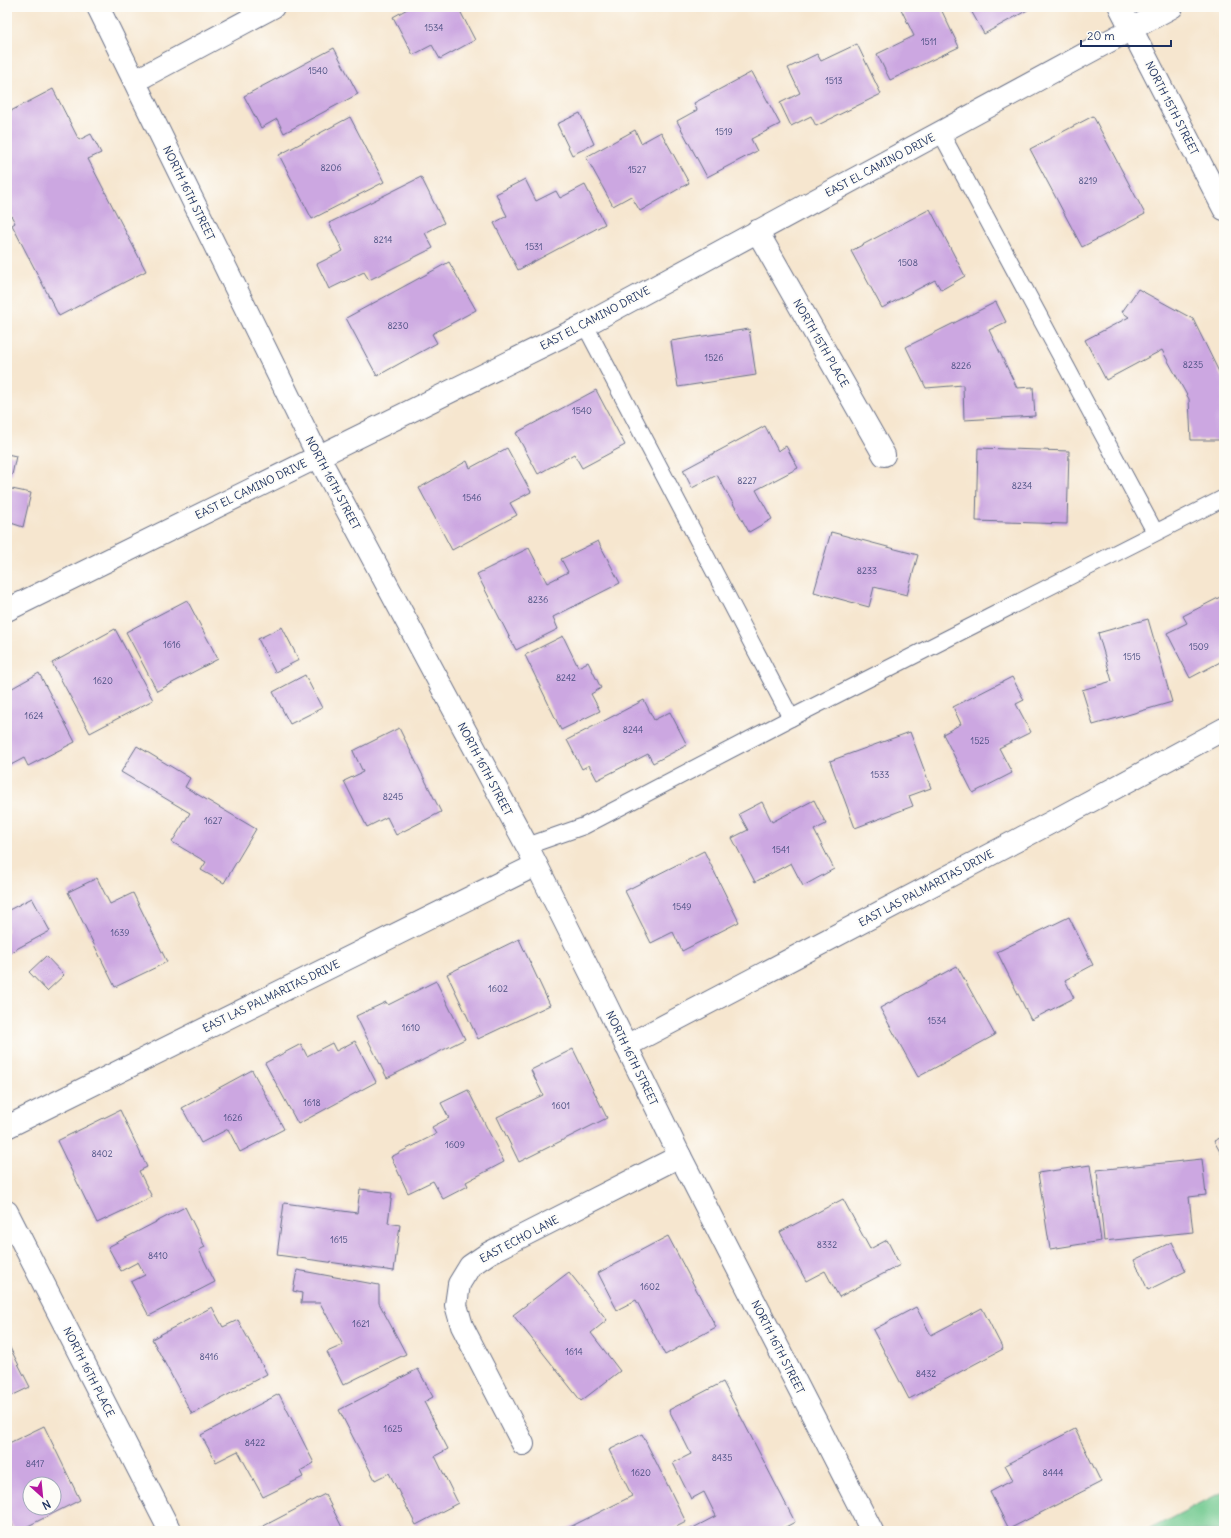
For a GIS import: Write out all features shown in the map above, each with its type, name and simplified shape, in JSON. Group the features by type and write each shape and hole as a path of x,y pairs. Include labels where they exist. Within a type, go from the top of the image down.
{"street":[{"name":"NORTH 16TH STREET","path":"98,7 318,456 527,846 680,1156 872,1531"},
{"path":"135,81 273,7"},
{"name":"NORTH 15TH STREET","path":"1120,7 1224,208"},
{"name":"EAST EL CAMINO DRIVE","path":"7,610 585,325 1172,7"},
{"name":"NORTH 15TH PLACE","path":"757,231 884,455"},
{"name":"EAST LAS PALMARITAS DRIVE","path":"626,1046 1050,823 1224,729"},
{"name":"EAST LAS PALMARITAS DRIVE","path":"7,1127 536,866"},
{"name":"EAST ECHO LANE","path":"523,1444 462,1326 456,1305 459,1284 470,1266 489,1253 680,1156"},
{"name":"NORTH 16TH PLACE","path":"7,1212 170,1531"}],"lane":[{"path":"941,133 1155,532"},
{"path":"585,325 791,718"},
{"path":"527,846 584,826 791,718 1224,498"}],"green space":[{"path":"1224,1491 1224,1531 1146,1531"}],"building":[{"path":"408,7 458,7 475,40 440,59 432,45 413,55 393,17 409,8"},
{"path":"900,7 940,7 959,47 890,80 877,54 914,36"},
{"path":"969,7 1033,7 984,34"},
{"path":"857,44 881,94 816,126 811,116 791,126 780,103 800,93 788,68 817,54 821,61"},
{"path":"334,48 358,94 284,133 277,119 261,128 244,96"},
{"path":"752,72 780,124 751,139 757,151 707,177 677,121 697,110 694,103"},
{"path":"53,89 79,140 91,134 101,153 88,159 146,271 59,316 12,225 15,223 7,208 7,113"},
{"path":"580,113 594,144 572,155 557,124"},
{"path":"1093,116 1145,214 1082,247 1030,149"},
{"path":"350,117 384,182 312,219 279,155"},
{"path":"635,130 641,143 661,132 689,183 640,211 631,196 613,206 586,157"},
{"path":"421,177 444,223 425,233 433,248 369,280 364,272 329,289 317,264 343,251 329,223"},
{"path":"525,179 536,201 556,191 560,198 585,185 605,224 518,270 494,223 507,216 496,194"},
{"path":"930,209 965,276 941,290 935,280 882,308 851,251"},
{"path":"449,262 476,310 432,334 437,343 377,376 346,318"},
{"path":"1138,289 1193,319 1224,382 1224,440 1191,440 1189,399 1162,350 1106,380 1085,340 1129,317 1122,312"},
{"path":"996,302 1006,322 989,330 1017,388 1033,387 1035,416 964,420 963,385 926,388 906,347"},
{"path":"749,329 756,375 678,387 671,341"},
{"path":"596,390 625,445 582,468 574,454 538,474 516,433"},
{"path":"765,426 778,451 786,446 798,468 756,490 772,519 749,532 717,475 692,488 683,470"},
{"path":"507,448 531,492 510,503 517,515 452,550 419,488 467,461 470,468"},
{"path":"978,448 1069,451 1067,524 976,521"},
{"path":"7,454 16,456 12,475 7,474"},
{"path":"7,488 31,493 23,527 11,523 7,525"},
{"path":"831,532 918,555 907,595 874,587 869,607 814,592"},
{"path":"598,541 620,583 553,617 558,629 516,650 477,574 529,548 547,583 568,572 561,559"},
{"path":"1224,595 1224,660 1190,678 1167,633 1187,623 1183,616"},
{"path":"187,600 218,659 157,691 126,632"},
{"path":"1148,619 1172,702 1093,725 1082,690 1112,681 1098,633"},
{"path":"282,627 299,660 275,672 258,639"},
{"path":"115,629 153,700 90,733 52,663"},
{"path":"563,636 578,667 588,662 601,688 591,694 600,711 561,730 525,655"},
{"path":"39,673 75,742 28,766 24,758 7,767 7,691"},
{"path":"305,675 322,708 290,724 273,692"},
{"path":"1012,677 1024,700 1016,704 1031,732 999,748 1012,773 973,793 943,734 961,724 953,707"},
{"path":"644,700 654,720 670,712 687,745 653,763 648,754 597,780 589,765 582,769 567,740"},
{"path":"399,728 441,812 396,835 387,817 367,827 344,781 363,772 353,751"},
{"path":"910,732 931,788 909,796 913,806 855,828 830,761"},
{"path":"137,746 190,778 185,787 256,829 224,883 201,870 206,862 172,842 190,813 121,772"},
{"path":"814,800 826,824 814,830 834,869 803,886 791,863 755,882 732,838 748,830 739,814 762,802 772,822"},
{"path":"704,851 739,922 682,951 673,932 651,943 625,891"},
{"path":"97,878 110,904 133,893 167,962 115,987 68,892"},
{"path":"32,898 50,931 7,954 7,911"},
{"path":"1069,917 1093,965 1065,980 1074,998 1031,1020 997,952"},
{"path":"519,939 550,1005 478,1039 447,974"},
{"path":"46,956 64,975 47,991 29,972"},
{"path":"957,966 995,1035 918,1077 880,1008"},
{"path":"436,981 465,1039 387,1078 356,1016 386,1002 388,1005"},
{"path":"355,1041 376,1082 298,1124 265,1063 301,1044 307,1056 332,1043 336,1051"},
{"path":"573,1049 607,1118 519,1162 497,1117 543,1095 531,1070"},
{"path":"252,1070 284,1129 240,1152 228,1129 201,1143 182,1108"},
{"path":"468,1090 504,1162 466,1182 468,1186 443,1199 433,1181 408,1193 391,1157 436,1134 432,1127 449,1118 441,1103"},
{"path":"120,1110 147,1167 139,1171 152,1197 97,1223 57,1141"},
{"path":"1224,1136 1224,1159 1214,1141"},
{"path":"1202,1159 1206,1195 1189,1197 1193,1232 1104,1241 1097,1170"},
{"path":"1090,1165 1101,1241 1050,1249 1038,1173"},
{"path":"360,1189 392,1193 388,1223 400,1225 394,1271 277,1255 284,1203 357,1213"},
{"path":"843,1199 870,1249 887,1240 900,1265 839,1297 825,1271 806,1281 780,1232"},
{"path":"185,1207 205,1247 199,1250 215,1282 149,1316 131,1282 145,1275 138,1262 121,1271 108,1247"},
{"path":"668,1236 716,1327 665,1355 636,1300 617,1310 598,1273"},
{"path":"1172,1242 1186,1271 1148,1290 1134,1260"},
{"path":"297,1270 379,1285 379,1303 406,1354 343,1385 327,1352 343,1345 320,1303 301,1303 302,1293 293,1291"},
{"path":"569,1272 607,1320 591,1333 620,1371 581,1401 513,1315"},
{"path":"212,1307 223,1327 238,1320 267,1374 192,1414 152,1339"},
{"path":"916,1307 931,1335 982,1308 1003,1349 909,1399 873,1330"},
{"path":"7,1342 30,1387 7,1398"},
{"path":"418,1369 433,1397 424,1402 448,1449 435,1456 458,1503 416,1525 389,1473 375,1480 339,1410"},
{"path":"723,1382 795,1522 778,1531 689,1530 716,1516 704,1492 691,1499 673,1463 691,1454 669,1410"},
{"path":"279,1394 314,1463 300,1471 303,1477 263,1497 238,1451 216,1462 201,1435"},
{"path":"44,1426 80,1500 62,1509 62,1476 22,1476 22,1516 48,1516 18,1531 15,1531 7,1515 7,1444"},
{"path":"1075,1429 1101,1482 1009,1529 990,1492 1013,1480 1005,1465"},
{"path":"642,1434 686,1522 668,1531 562,1531 632,1496 609,1450"},
{"path":"325,1494 344,1531 254,1531"}]}
